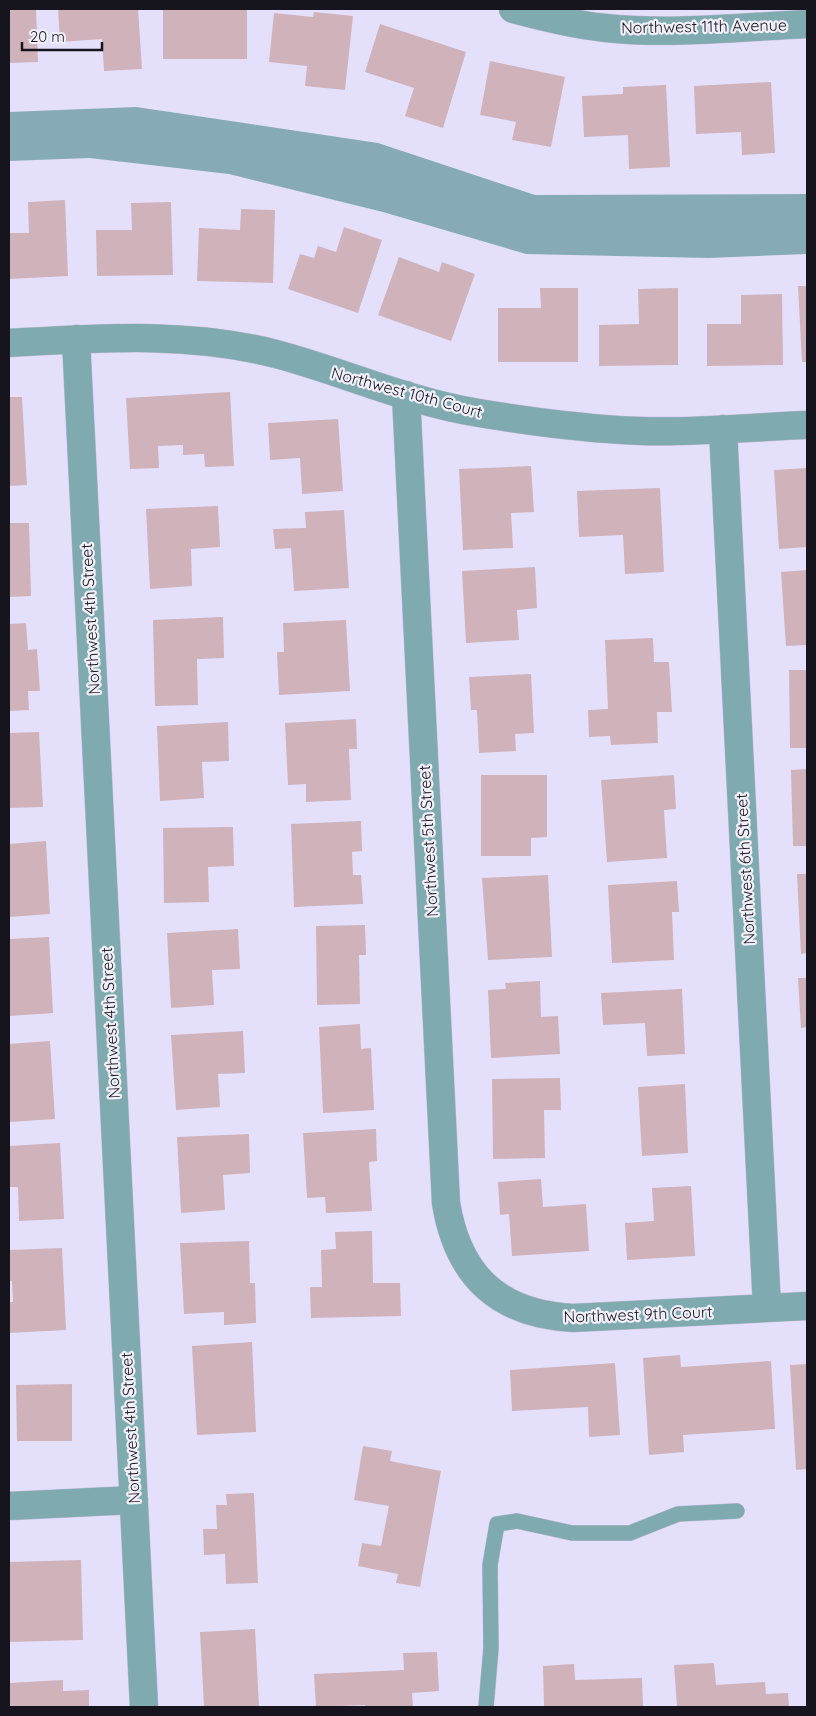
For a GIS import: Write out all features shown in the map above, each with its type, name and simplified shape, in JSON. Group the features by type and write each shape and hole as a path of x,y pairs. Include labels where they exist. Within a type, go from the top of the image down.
{"street":[{"name":"Northwest 11th Avenue","path":"513,9 550,19 616,29 662,31 807,24"},
{"name":"Northwest 10th Court","path":"9,342 133,337 218,343 275,354 406,395 476,413 560,426 642,431 807,425"},
{"name":"Northwest 4th Street","path":"76,339 144,1707"},
{"name":"Northwest 5th Street","path":"406,395 446,1203 450,1230 460,1255 478,1280"},
{"name":"Northwest 6th Street","path":"723,429 766,1308"},
{"name":"Northwest 9th Court","path":"478,1280 496,1296 520,1309 547,1316 573,1318 807,1306"},
{"path":"9,1506 134,1500"}],"lane":[{"path":"486,1707 491,1648 490,1565 497,1524 517,1521 572,1533 630,1533 678,1514 737,1511"}],"water":[{"path":"136,107 378,143 535,195 807,194 807,254 708,258 526,254 383,212 229,174 89,158 9,161 9,112"}],"building":[{"path":"9,9 36,9 38,62 9,63"},
{"path":"58,9 138,9 142,69 104,71 102,39 60,42"},
{"path":"163,9 247,9 247,59 163,59"},
{"path":"314,12 353,16 345,90 305,86 307,66 269,62 274,13 313,17"},
{"path":"380,24 466,52 443,128 405,116 414,88 365,72"},
{"path":"490,61 565,77 551,147 512,140 516,122 480,115"},
{"path":"771,82 775,153 742,155 741,132 696,134 694,86"},
{"path":"666,85 670,167 629,169 628,135 584,137 582,96 623,94 623,87"},
{"path":"65,200 68,276 9,279 9,233 29,233 28,202"},
{"path":"171,202 173,275 97,276 96,230 132,230 131,203"},
{"path":"241,209 275,210 273,283 197,281 199,228 240,230"},
{"path":"344,227 382,240 358,313 288,289 300,254 314,258 318,246 336,252"},
{"path":"399,257 439,272 442,262 475,274 451,341 378,315"},
{"path":"798,286 807,286 807,362 802,362"},
{"path":"540,288 578,288 578,362 498,362 498,308 541,308"},
{"path":"678,288 678,365 599,366 599,325 639,324 638,289"},
{"path":"782,294 783,365 707,366 707,324 741,324 741,295"},
{"path":"230,392 234,466 205,467 204,454 183,455 183,445 158,446 159,468 130,469 126,398"},
{"path":"9,397 22,397 27,485 9,486"},
{"path":"338,419 343,491 302,494 300,458 270,460 268,423"},
{"path":"531,466 534,512 511,513 513,548 463,550 459,469"},
{"path":"807,468 807,547 779,549 774,470"},
{"path":"660,488 664,572 625,574 623,535 579,537 577,491"},
{"path":"218,506 220,547 191,549 192,586 150,589 146,509"},
{"path":"344,510 349,588 294,591 291,548 275,549 273,529 306,528 305,512"},
{"path":"9,523 29,523 31,596 9,597"},
{"path":"535,567 537,608 517,610 519,640 466,643 462,571"},
{"path":"807,570 807,645 786,646 781,572"},
{"path":"223,617 224,658 197,659 198,705 155,706 153,620"},
{"path":"346,620 350,691 279,695 277,652 284,652 283,623"},
{"path":"26,623 28,650 37,649 40,691 28,691 29,710 9,711 9,624"},
{"path":"653,638 654,662 669,662 672,712 657,712 658,743 611,745 610,736 589,737 588,710 608,709 605,640"},
{"path":"789,670 807,670 807,748 790,748"},
{"path":"531,674 534,733 515,734 516,751 479,753 477,710 471,710 469,677"},
{"path":"356,719 357,749 349,749 351,800 306,802 306,784 288,785 285,723"},
{"path":"228,722 229,761 202,762 204,798 160,801 157,726"},
{"path":"39,732 43,807 9,808 9,733"},
{"path":"807,769 807,846 793,846 791,770"},
{"path":"481,775 547,775 547,837 531,838 531,856 481,856"},
{"path":"674,775 676,809 664,810 667,858 607,862 601,780"},
{"path":"361,821 362,851 352,852 353,875 361,875 363,904 294,907 291,824"},
{"path":"233,827 234,866 208,867 209,902 164,903 163,828"},
{"path":"46,841 50,914 9,917 9,844"},
{"path":"797,874 807,874 807,953 801,954"},
{"path":"548,875 552,957 488,960 482,878"},
{"path":"677,881 679,912 672,912 674,960 612,963 608,885"},
{"path":"365,925 366,955 359,955 360,1004 317,1005 316,926"},
{"path":"238,929 240,969 212,970 214,1005 171,1008 167,933"},
{"path":"49,937 53,1013 9,1016 9,939"},
{"path":"798,978 807,978 807,1027 801,1028"},
{"path":"540,981 541,1017 558,1016 560,1054 491,1058 488,990 506,989 505,983"},
{"path":"682,989 685,1054 647,1056 645,1023 603,1025 601,993"},
{"path":"360,1024 361,1049 371,1048 374,1110 323,1113 319,1027"},
{"path":"243,1031 245,1073 218,1074 220,1107 176,1110 171,1035"},
{"path":"50,1041 55,1119 9,1122 9,1044"},
{"path":"560,1078 561,1110 544,1110 545,1158 493,1159 492,1079"},
{"path":"685,1084 688,1153 642,1156 638,1087"},
{"path":"376,1129 377,1161 369,1162 372,1211 326,1213 325,1197 307,1198 303,1133"},
{"path":"249,1134 250,1173 223,1175 225,1210 181,1213 177,1137"},
{"path":"60,1143 64,1219 19,1221 18,1187 9,1187 9,1146"},
{"path":"541,1179 543,1207 586,1204 589,1251 512,1256 509,1214 500,1215 498,1182"},
{"path":"691,1186 695,1256 627,1260 625,1223 654,1221 652,1188"},
{"path":"372,1231 373,1283 400,1283 401,1316 311,1318 310,1287 322,1287 321,1250 336,1249 335,1232"},
{"path":"249,1241 250,1283 255,1283 256,1323 224,1325 224,1312 184,1314 180,1243"},
{"path":"62,1248 66,1330 9,1333 9,1302 13,1302 12,1281 9,1281 9,1250"},
{"path":"252,1342 256,1432 197,1435 192,1346"},
{"path":"680,1355 681,1367 771,1361 775,1429 683,1435 684,1452 649,1455 643,1358"},
{"path":"615,1363 620,1435 589,1437 588,1407 512,1411 510,1370"},
{"path":"807,1364 807,1469 796,1470 790,1365"},
{"path":"72,1384 72,1441 17,1441 16,1385"},
{"path":"363,1446 392,1451 390,1461 441,1471 420,1587 396,1583 398,1574 358,1566 362,1543 381,1546 389,1506 354,1500"},
{"path":"254,1493 258,1583 226,1584 225,1554 204,1555 203,1529 217,1529 216,1505 227,1505 226,1494"},
{"path":"81,1560 83,1640 9,1642 9,1562"},
{"path":"255,1629 259,1707 204,1707 200,1632"},
{"path":"437,1652 439,1691 412,1693 413,1707 365,1707 365,1705 316,1707 314,1674 404,1670 403,1653"},
{"path":"714,1663 716,1685 765,1682 766,1694 788,1693 789,1707 677,1707 674,1665"},
{"path":"574,1664 575,1680 642,1678 643,1707 544,1707 543,1666"},
{"path":"63,1680 63,1691 89,1690 89,1707 9,1707 9,1683"}]}
